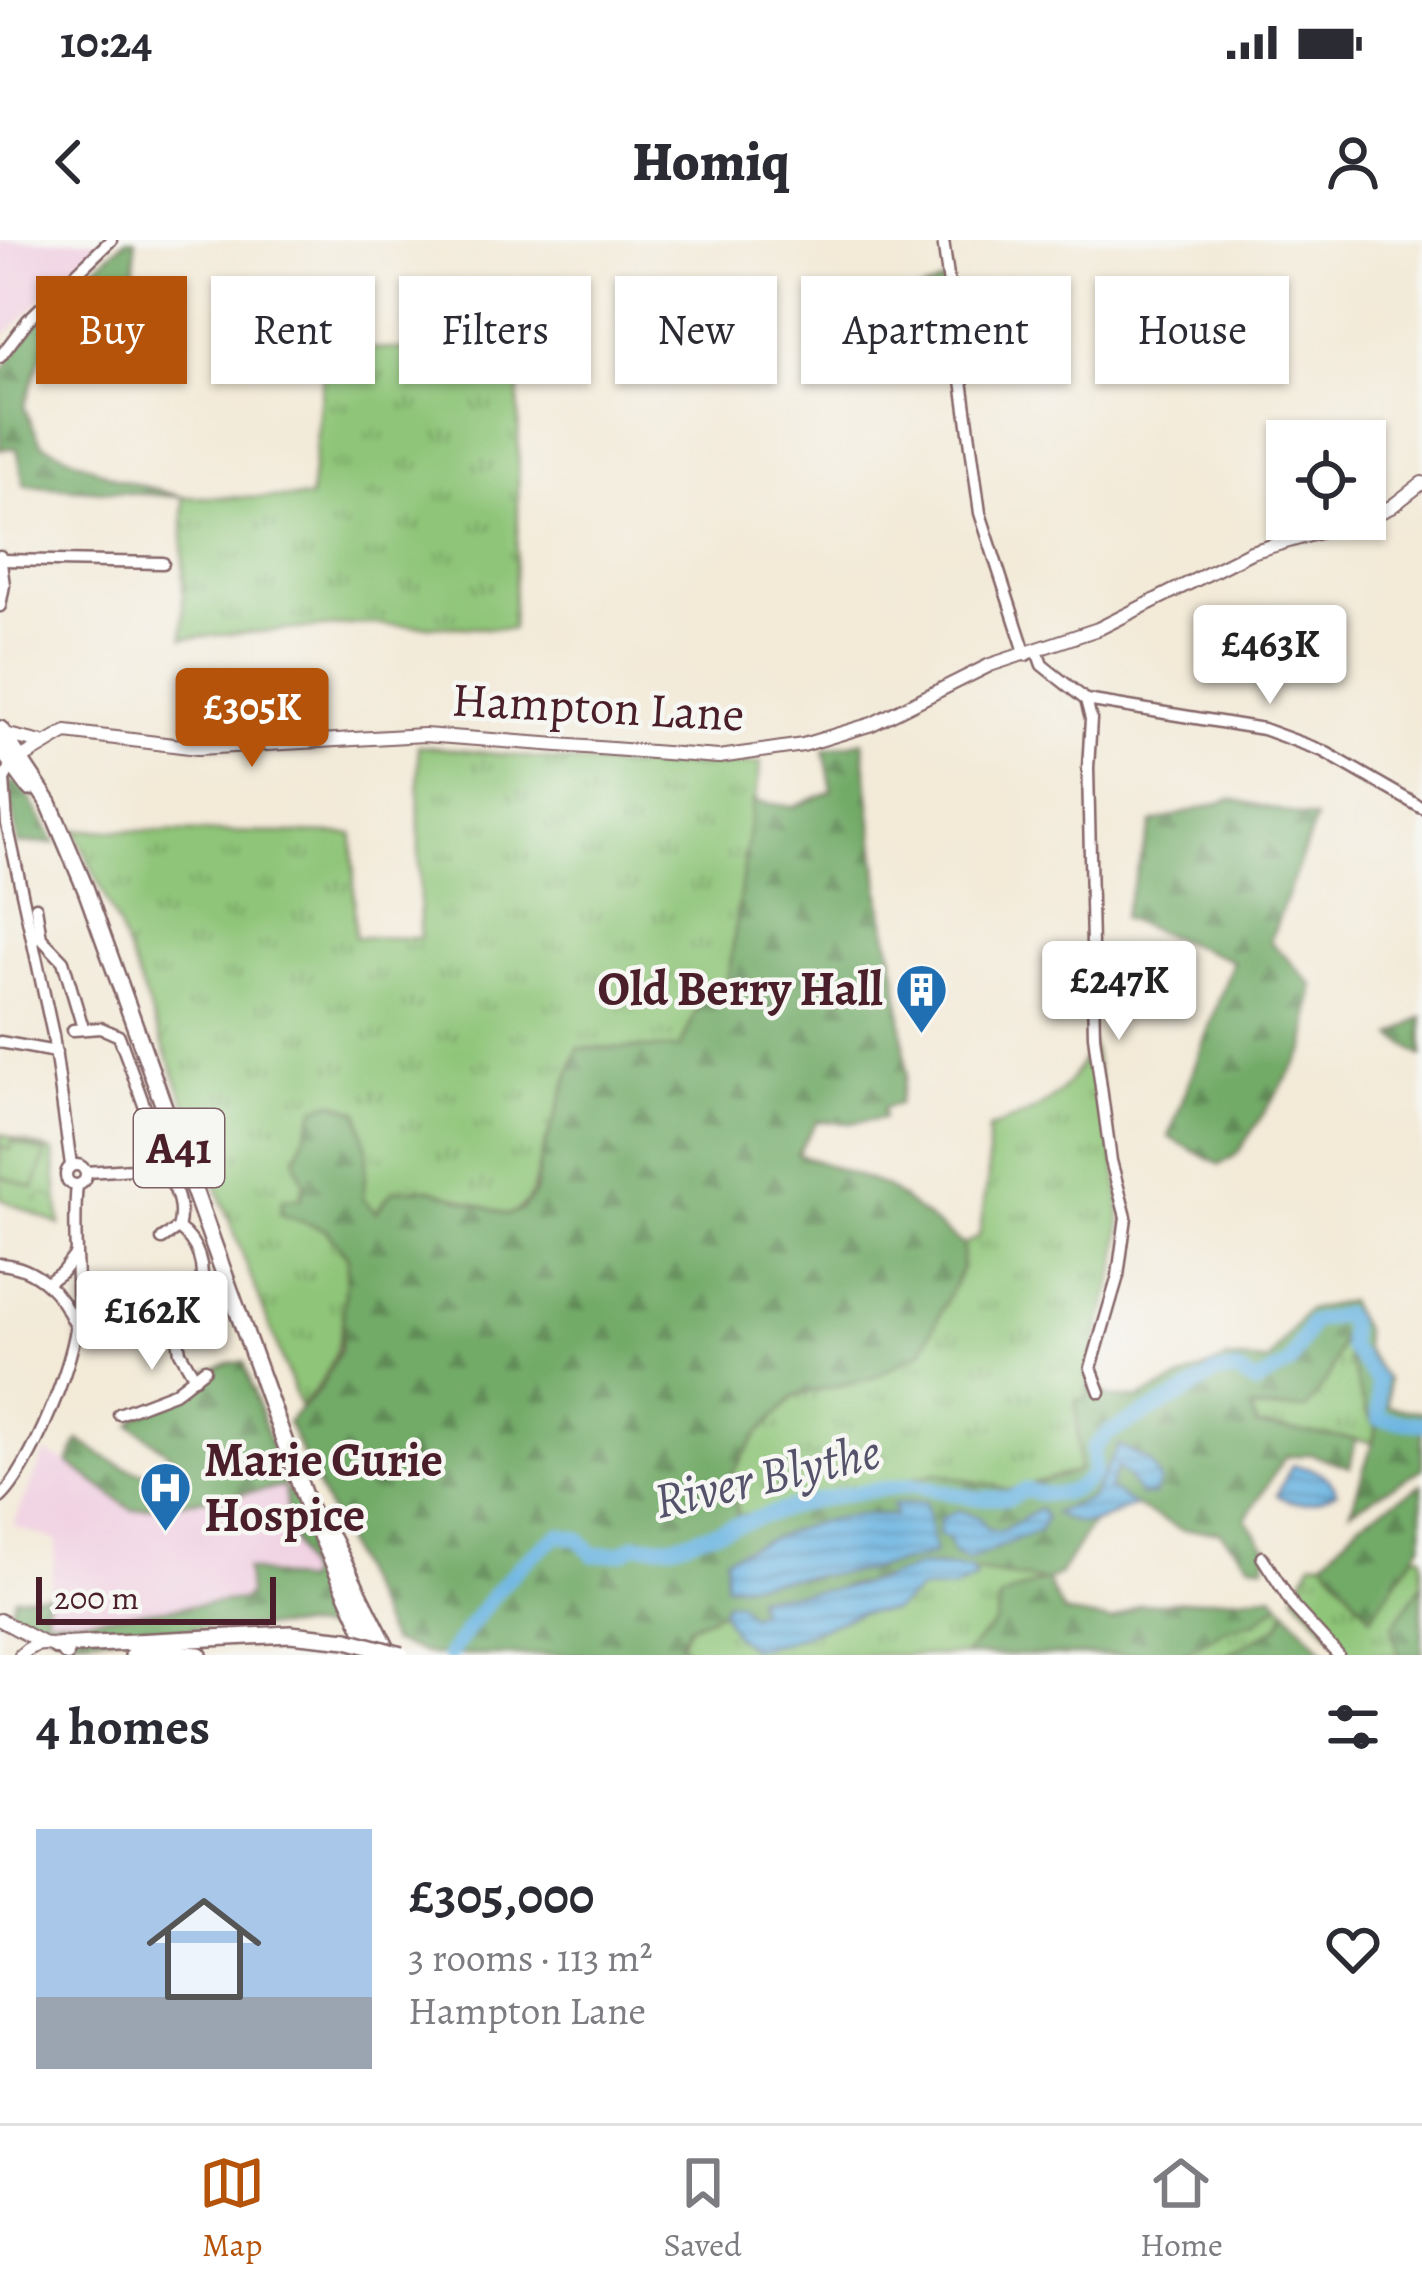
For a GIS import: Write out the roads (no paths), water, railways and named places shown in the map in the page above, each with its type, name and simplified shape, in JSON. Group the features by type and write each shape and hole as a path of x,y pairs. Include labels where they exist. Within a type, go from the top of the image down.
{"highway":[{"name":"A41","path":"2,737 68,846 335,1574 374,1655"},
{"name":"A41","path":"289,1450 390,1655"},
{"path":"55,1648 290,1634 347,1640 401,1655"},
{"path":"133,1655 199,1655"}],"main road":[{"name":"Hampton Lane","path":"17,760 66,732 198,748 463,736 692,756 734,756 837,737 991,664 1098,629 1252,552 1365,519 1391,507 1422,483"},
{"path":"2,737 42,743"},
{"path":"0,1619 55,1648"},
{"path":"21,1655 55,1648"}],"street":[{"path":"0,357 28,320 111,240"},
{"path":"943,240 980,514 1031,653 1086,700 1263,729 1323,751 1422,808"},
{"path":"1,600 1,558 163,563"},
{"path":"1086,700 1091,719 1094,1036 1111,1161 1126,1216 1118,1276 1091,1368 1100,1392"},
{"path":"17,760 4,779 7,824 56,1052 71,1165 65,1174 77,1185"},
{"path":"42,915 44,944 63,962 78,1029 101,1028 119,1036 153,1130 152,1157 168,1175 180,1201 178,1228 194,1244 201,1270 198,1292 176,1326 180,1352 200,1373 174,1393 126,1408"},
{"path":"0,1042 56,1052"},
{"path":"71,1165 86,1172 134,1168 152,1157"},
{"path":"77,1185 86,1172"},
{"path":"0,1498 28,1465 76,1327 77,1185"},
{"path":"162,1239 178,1228"},
{"path":"48,1282 75,1255"},
{"path":"0,1264 48,1282 76,1327"},
{"path":"91,1332 114,1337 155,1325 176,1326"},
{"path":"1262,1557 1294,1607 1338,1655"}],"water":[{"path":"1119,1445 1149,1461 1160,1480 1154,1495 1140,1495 1117,1468 1109,1489 1135,1506 1087,1523 1054,1513 1091,1498"},
{"path":"1292,1465 1319,1472 1337,1492 1307,1502 1277,1495"},
{"path":"925,1502 935,1554 863,1571 725,1585 726,1557 830,1520 895,1516 893,1504"},
{"path":"1040,1509 1046,1518 1039,1531 968,1560 954,1554 948,1539 938,1535 940,1519 958,1510 979,1517 988,1530 1000,1532"},
{"path":"921,1565 970,1569 976,1578 954,1589 920,1590 893,1611 860,1613 785,1642 752,1649 734,1634 722,1611 726,1602 738,1602 750,1616 759,1610 756,1596 861,1585"}],"waterway":[{"name":"River Blythe","path":"449,1655 512,1574 559,1535 579,1539 593,1555 622,1553 635,1545 672,1545 852,1493 912,1485 975,1498 1009,1498 1026,1490 1063,1493 1094,1473 1093,1449 1108,1433 1216,1373 1238,1372 1256,1383 1290,1364 1312,1322 1344,1314 1350,1347 1377,1380 1379,1419 1422,1424"}],"place":[{"name":"Old Berry Hall","path":"922,1035"},
{"name":"Marie Curie Hospice","path":"165,1534"}]}
